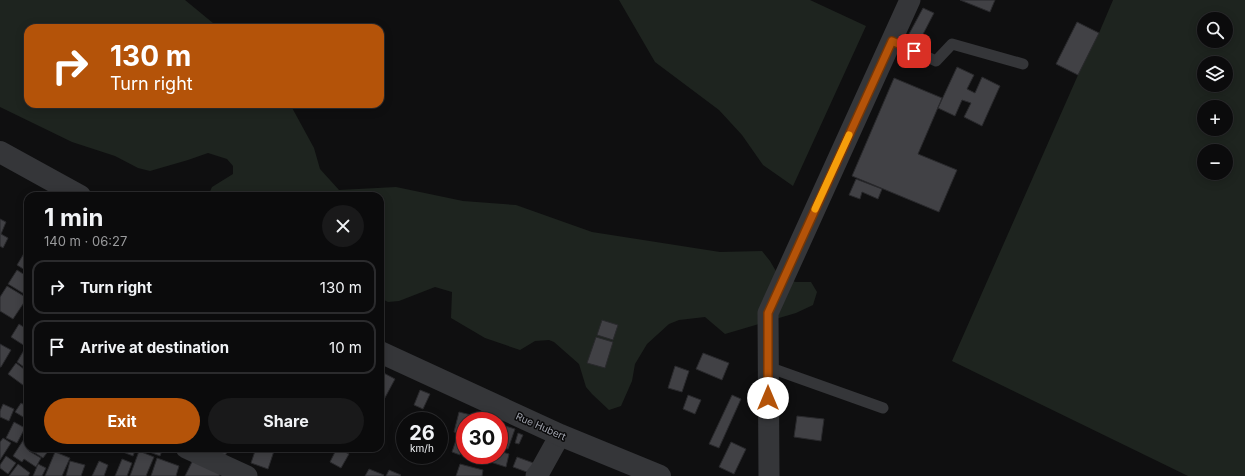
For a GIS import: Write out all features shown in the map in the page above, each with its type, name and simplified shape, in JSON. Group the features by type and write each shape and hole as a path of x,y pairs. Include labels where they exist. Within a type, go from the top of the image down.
{"street":[{"path":"768,476 768,313 910,0"},
{"path":"0,152 73,192"},
{"name":"Rue Hubert","path":"384,354 560,435 659,476"},
{"path":"536,476 560,435"},
{"path":"195,452 247,476"}],"lane":[{"path":"892,41 936,61 952,44 1023,64"},
{"path":"768,367 883,408"}],"shaded area":[{"path":"0,0 185,0 214,24 24,24 24,108 292,108 314,148 320,169 339,190 396,187 463,201 516,205 592,232 720,252 762,251 780,278 796,282 811,282 817,292 813,305 796,313 725,334 705,317 679,320 669,324 647,344 635,364 632,381 621,406 609,410 586,387 579,364 554,342 549,340 535,341 520,350 485,338 451,318 452,292 435,287 399,301 388,302 384,300 384,192 210,192 212,187 233,174 233,166 227,159 208,153 150,171 138,168 115,156 72,142 0,107"},
{"path":"619,0 810,0 866,26 793,186 763,165 742,135 719,110 655,62"},
{"path":"1113,0 1245,0 1245,476 1188,476 952,361 1078,75 1099,33"}],"building":[{"path":"960,0 995,0 990,12"},
{"path":"923,8 934,13 920,40 909,34"},
{"path":"1077,22 1099,33 1078,75 1056,64"},
{"path":"957,67 974,75 967,89 975,93 982,77 1000,86 982,126 964,117 971,103 962,100 955,116 938,108"},
{"path":"894,78 942,98 918,154 957,170 939,212 852,176"},
{"path":"856,179 882,189 878,199 862,192 860,199 849,195"},
{"path":"0,219 6,222 1,234 8,238 3,248 0,246"},
{"path":"24,253 24,269 17,265"},
{"path":"17,270 24,274 24,294 8,284"},
{"path":"7,286 24,296 24,302 13,319 0,311 0,297"},
{"path":"602,320 618,325 613,340 597,335"},
{"path":"19,324 24,327 24,345 11,337"},
{"path":"596,337 613,342 605,368 587,363"},
{"path":"0,344 11,350 1,367 0,367"},
{"path":"24,350 24,367 17,362"},
{"path":"703,353 729,363 722,380 696,369"},
{"path":"16,363 24,369 24,386 8,374"},
{"path":"675,366 689,371 682,392 668,388"},
{"path":"384,373 395,379 384,400"},
{"path":"420,390 430,394 423,409 414,405"},
{"path":"688,395 701,400 695,414 683,409"},
{"path":"732,395 741,399 719,448 709,444"},
{"path":"21,403 24,405 24,418 15,412"},
{"path":"3,404 14,409 9,421 0,417 0,411"},
{"path":"797,416 824,419 821,441 794,437"},
{"path":"14,422 24,427 17,443 6,438"},
{"path":"508,427 515,429 508,449"},
{"path":"518,433 523,435 519,444 515,443"},
{"path":"3,438 11,443 0,460 0,442"},
{"path":"24,439 24,452 31,452 41,458 36,467 24,459 22,462 13,456"},
{"path":"456,440 456,454 452,452"},
{"path":"731,442 746,449 734,474 719,467"},
{"path":"34,452 48,452 43,458"},
{"path":"55,452 70,458 62,476 45,476"},
{"path":"123,452 134,452 133,456"},
{"path":"139,452 154,457 146,476 130,476"},
{"path":"150,452 162,452 160,456"},
{"path":"216,452 227,452 225,456"},
{"path":"255,452 274,452 268,469 251,463"},
{"path":"335,452 345,452 349,454 341,468 330,462"},
{"path":"6,456 16,463 8,474 0,468 0,465"},
{"path":"517,457 539,465 535,475 513,467"},
{"path":"157,458 179,466 176,476 151,476"},
{"path":"122,459 132,463 127,476 115,476"},
{"path":"193,460 221,472 219,476 185,476"},
{"path":"70,461 85,465 81,476 66,476"},
{"path":"99,461 108,465 104,476 92,476"},
{"path":"18,464 30,473 28,476 9,476"},
{"path":"38,464 46,468 42,476 33,476"},
{"path":"460,464 483,470 482,476 456,476"},
{"path":"496,464 507,464 506,467"},
{"path":"369,469 384,475 365,476"},
{"path":"389,470 401,475 386,476"}],"slow traffic":[{"path":"815,209 849,135"}],"route":[{"path":"768,398 768,313 892,41 914,51"}]}
